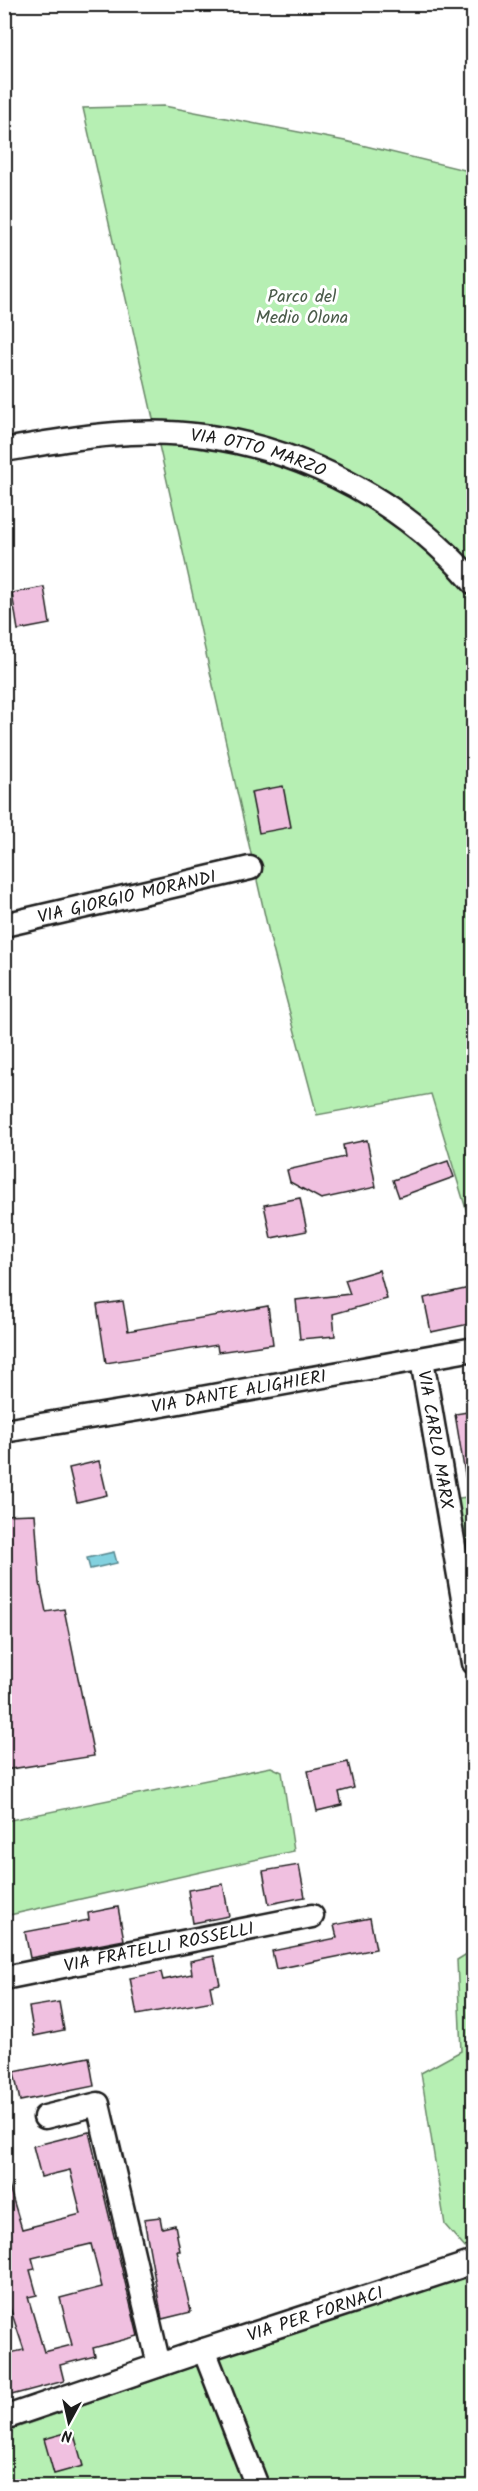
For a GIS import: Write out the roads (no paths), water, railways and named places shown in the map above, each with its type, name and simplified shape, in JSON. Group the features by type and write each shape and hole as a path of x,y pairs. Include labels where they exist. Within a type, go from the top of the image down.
{"street":[{"name":"VIA OTTO MARZO","path":"4,450 70,439 132,433 195,435 256,447 315,467 370,495 421,531 474,583"},
{"name":"VIA GIORGIO MORANDI","path":"4,925 250,868"},
{"name":"VIA DANTE ALIGHIERI","path":"4,1431 422,1360 474,1349"},
{"name":"VIA CARLO MARX","path":"422,1360 474,1663"},
{"name":"VIA FRATELLI ROSSELLI","path":"4,1978 312,1916"},
{"path":"45,2116 98,2104 159,2365"},
{"name":"VIA PER FORNACI","path":"4,2418 474,2262"},
{"path":"204,2350 257,2487"}],"water":[{"path":"114,1552 117,1563 90,1569 87,1558"}],"park label":[{"name":"Parco del Medio Olona","path":"302,306"}]}
